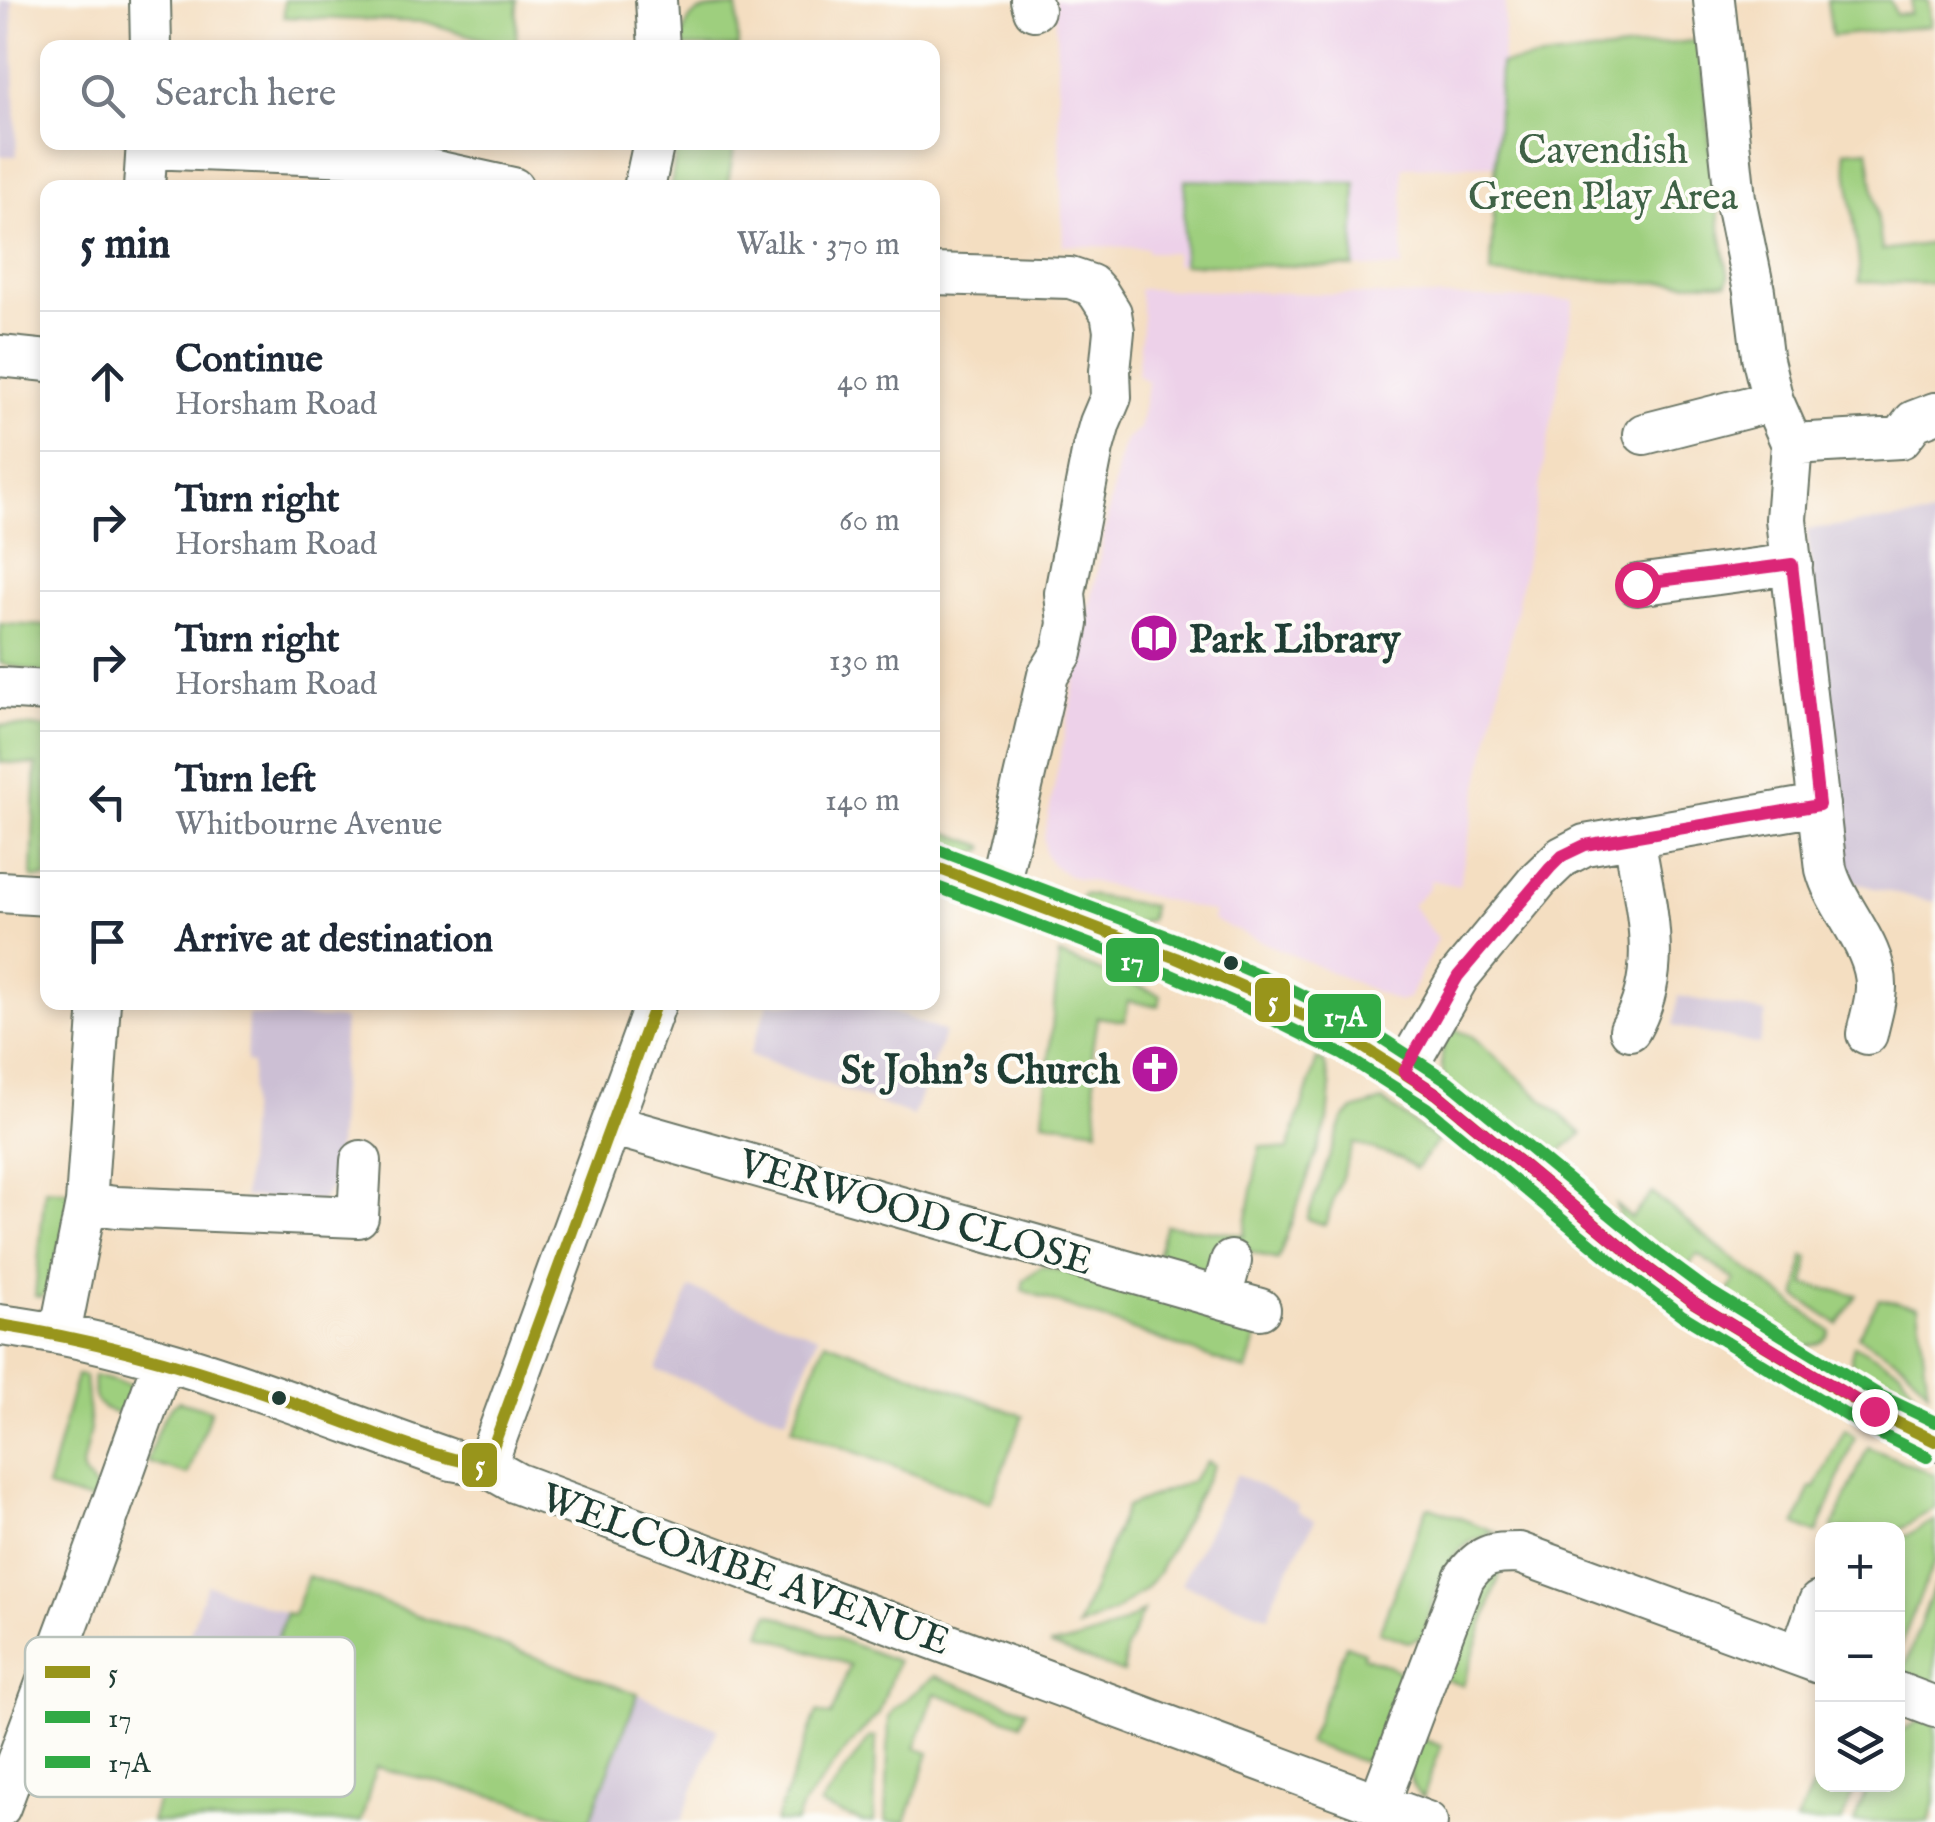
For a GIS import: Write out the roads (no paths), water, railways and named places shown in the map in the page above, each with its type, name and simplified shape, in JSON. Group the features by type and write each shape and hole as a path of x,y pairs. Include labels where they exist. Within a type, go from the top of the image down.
{"street":[{"path":"150,0 150,40"},
{"path":"656,0 658,40"},
{"path":"1714,0 1734,198 1754,292 1762,356 1773,402 1792,444 1786,520 1828,875 1873,966 1876,986 1867,1034"},
{"path":"646,180 652,150"},
{"path":"146,159 354,156 477,180"},
{"path":"940,274 1070,278 1090,286 1108,306 1114,331 1111,397 1095,440 1087,481 1066,592 1068,624 1062,653 1048,674 998,890"},
{"path":"0,356 40,360"},
{"path":"1644,434 1773,402"},
{"path":"1792,444 1901,438 1914,421 1935,413"},
{"path":"1637,584 1792,564"},
{"path":"0,688 40,690"},
{"path":"1404,1072 1458,976 1562,856 1585,845 1819,805"},
{"path":"1630,1030 1644,1002 1652,956 1634,836"},
{"path":"940,869 1239,984 1333,1029 1437,1094 1693,1302 1874,1411 1935,1442"},
{"path":"0,892 40,894"},
{"path":"60,1334 86,1203 99,1010"},
{"path":"486,1466 653,1010"},
{"name":"VERWOOD CLOSE","path":"611,1124 1226,1279 1260,1309"},
{"path":"86,1203 358,1217 360,1161"},
{"name":"WELCOMBE AVENUE","path":"0,1325 60,1334 247,1385 456,1462 486,1466 516,1482 706,1555 1427,1822"},
{"path":"64,1637 163,1361"},
{"path":"1379,1803 1464,1578 1476,1560 1497,1553 1519,1553 1811,1660 1818,1612"},
{"path":"1905,1696 1935,1707"},
{"path":"0,1807 25,1740"}],"place":[{"name":"Park Library","path":"1154,638"},
{"name":"St John's Church","path":"1155,1069"}],"park label":[{"name":"Cavendish Green Play Area","path":"1603,172"}]}
